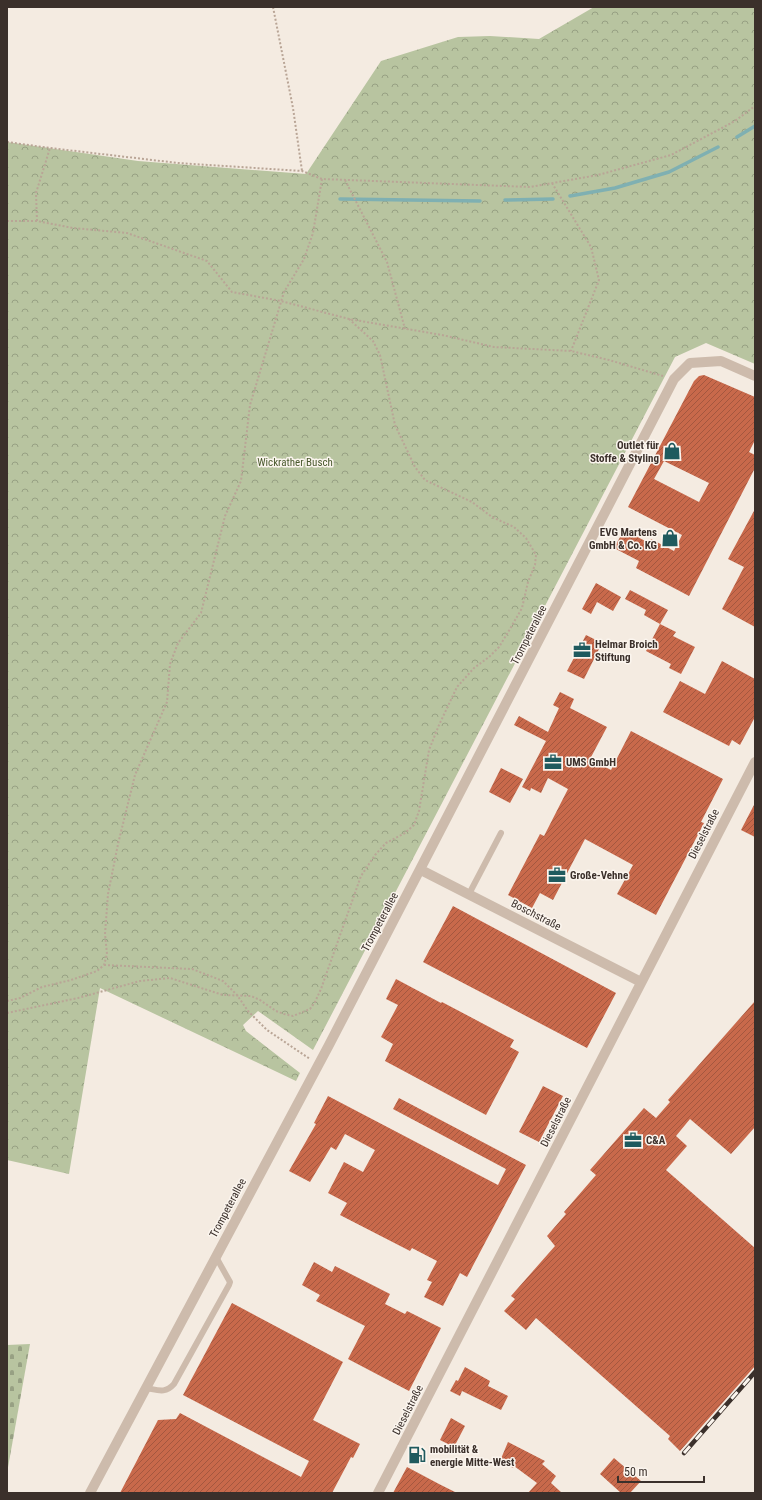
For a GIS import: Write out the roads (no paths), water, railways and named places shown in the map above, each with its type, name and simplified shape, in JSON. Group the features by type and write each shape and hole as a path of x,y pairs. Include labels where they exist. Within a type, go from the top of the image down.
{"street":[{"name":"Trompeterallee","path":"90,1493 421,870 674,379 690,363 721,361 755,376"},
{"name":"Dieselstraße","path":"378,1493 755,762"},
{"name":"Boschstraße","path":"421,870 641,982"}],"lane":[{"path":"469,894 501,833"},
{"path":"146,1388 165,1391 174,1384 230,1282 216,1258"}],"waterway":[{"path":"737,137 755,126"},
{"path":"570,196 615,188 669,172 718,147"},
{"path":"340,199 480,201"},
{"path":"505,200 553,199"}],"railway":[{"path":"684,1453 755,1372"}],"place":[{"name":"Outlet für Stoffe & Styling","path":"672,451"},
{"name":"EVG Martens GmbH & Co. KG","path":"670,538"},
{"name":"Helmar Broich Stiftung","path":"582,650"},
{"name":"UMS GmbH","path":"553,762"},
{"name":"Große-Vehne","path":"557,875"},
{"name":"C&A","path":"633,1140"},
{"name":"mobilität & energie Mitte-West","path":"417,1455"}],"park label":[{"name":"Wickrather Busch","path":"295,462"}]}
